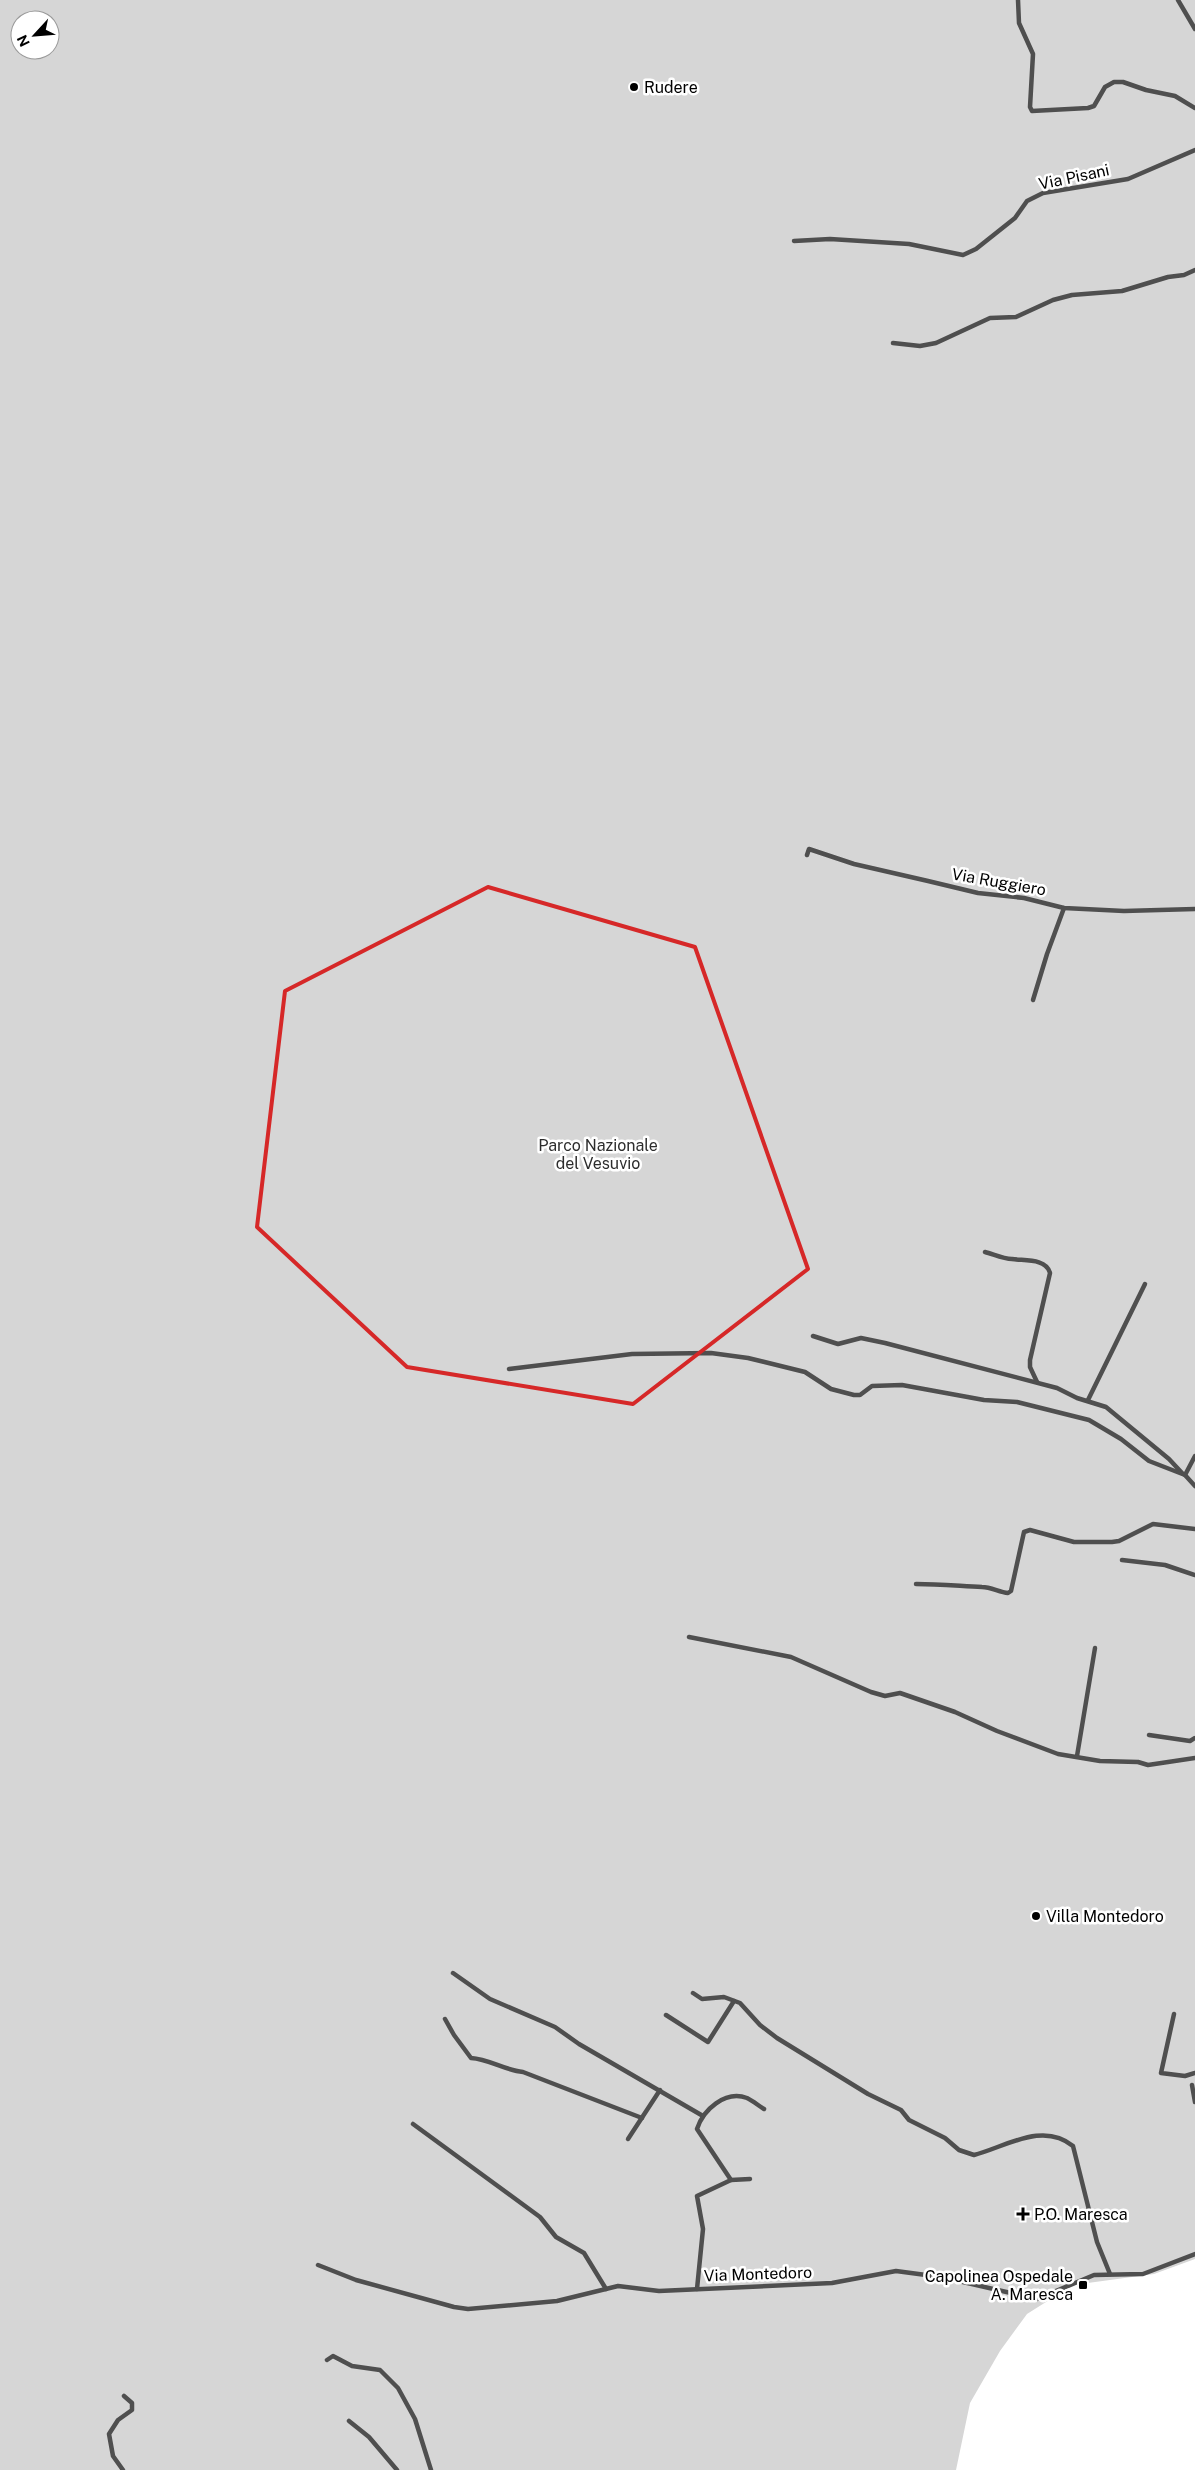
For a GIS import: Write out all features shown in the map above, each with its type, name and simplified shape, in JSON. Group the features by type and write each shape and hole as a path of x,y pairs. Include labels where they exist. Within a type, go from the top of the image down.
{"street":[{"path":"1018,0 1019,23 1033,54 1030,107 1035,113 1094,106 1104,87 1114,82 1124,82 1146,90 1175,96 1195,108"},
{"path":"1178,0 1195,29"},
{"name":"Via Pisani","path":"794,241 830,239 909,244 963,255 976,249 1015,218 1028,201 1043,193 1128,179 1195,150"},
{"path":"893,343 920,346 936,343 990,318 1016,317 1053,300 1072,295 1122,291 1168,277 1184,275 1195,270"},
{"name":"Via Ruggiero","path":"807,855 809,849 854,864 928,882 978,893 1024,898 1064,908 1124,911 1195,908"},
{"path":"1033,1000 1064,908"},
{"path":"985,1252 1010,1260 1025,1259 1046,1264 1049,1269 1050,1273 1030,1360 1031,1370 1038,1382"},
{"path":"1088,1400 1145,1284"},
{"path":"813,1336 838,1344 856,1338 869,1339 1038,1382 1106,1407 1169,1459 1195,1486"},
{"path":"509,1369 632,1354 711,1353 740,1357 805,1372 832,1389 854,1395 860,1395 872,1386 902,1385 1051,1409 1089,1420 1121,1439 1149,1461 1184,1474"},
{"path":"1184,1474 1195,1456"},
{"path":"916,1584 940,1583 964,1588 983,1587 1010,1592 1024,1532 1030,1530 1074,1542 1112,1542 1153,1524 1195,1529"},
{"path":"1122,1560 1166,1565 1195,1575"},
{"path":"689,1637 791,1657 871,1692 885,1696 897,1692 928,1701 1058,1754 1100,1761 1138,1762 1148,1765 1195,1758"},
{"path":"1077,1756 1094,1648"},
{"path":"1149,1734 1190,1741 1195,1738"},
{"path":"453,1973 482,1995 548,2023 703,2116"},
{"path":"694,1993 702,1999 724,1997 740,2003 760,2025 777,2038 868,2094 901,2110 909,2120 946,2138 959,2150 974,2155 1030,2135 1066,2140 1073,2146 1097,2242 1110,2274"},
{"path":"666,2015 708,2042 734,2001"},
{"path":"1174,2014 1161,2073 1185,2076 1195,2073"},
{"path":"445,2018 471,2058 482,2058 509,2070 523,2072 642,2118"},
{"path":"1192,2085 1195,2102"},
{"path":"628,2139 660,2090"},
{"path":"731,2180 697,2129 703,2116 718,2102 735,2098 748,2099 764,2109"},
{"path":"413,2124 540,2217 556,2238 584,2254 606,2289"},
{"path":"697,2289 703,2229 697,2196 731,2180 750,2180"},
{"name":"Via Montedoro","path":"318,2265 356,2280 454,2307 468,2308 557,2301 626,2286 659,2291 832,2283 896,2272 941,2277 1037,2299 1094,2275 1144,2274 1195,2254"},
{"path":"328,2360 334,2356 352,2366 377,2369 385,2374 410,2408 431,2470"},
{"path":"123,2470 113,2456 109,2434 118,2420 132,2410 132,2403 124,2396"},
{"path":"349,2421 369,2437 397,2470"}],"highlighted area":[{"path":"488,887 695,947 808,1269 633,1404 407,1367 257,1227 285,991"}],"green space":[{"name":"Parco Nazionale del Vesuvio","path":"0,0 1195,0 1195,2259 1154,2274 1073,2285 1027,2314 1000,2351 970,2403 956,2470 0,2470"}],"place":[{"name":"Rudere","path":"634,87"},
{"name":"Villa Montedoro","path":"1036,1916"},
{"name":"P.O. Maresca","path":"1023,2214"},
{"name":"Capolinea Ospedale A. Maresca","path":"1083,2285"}]}
